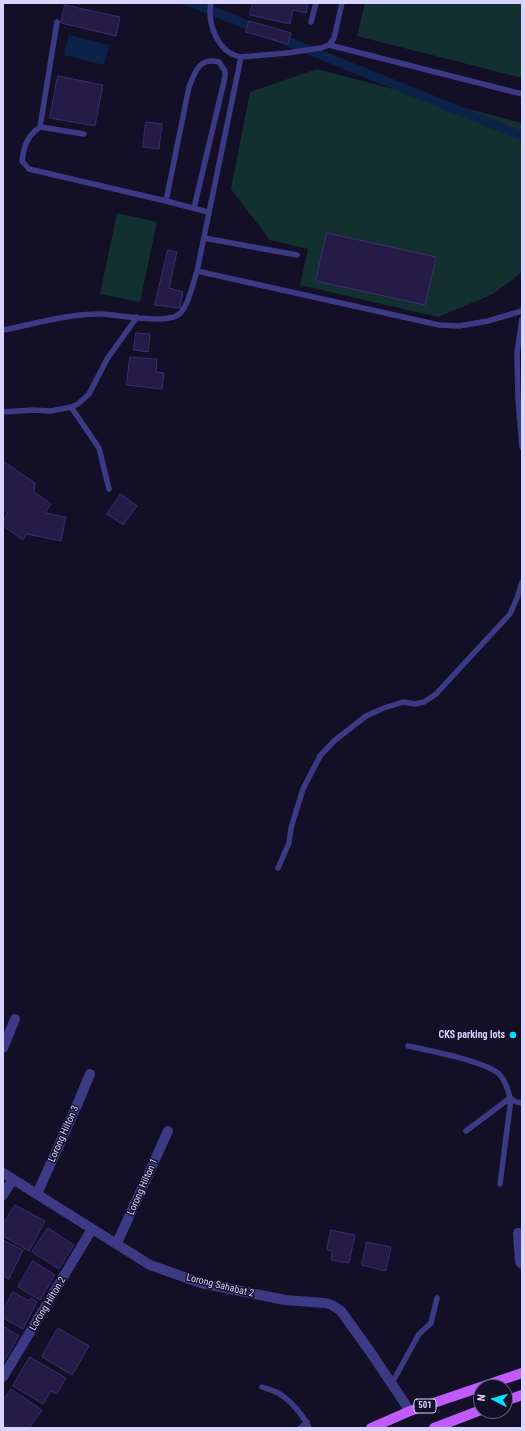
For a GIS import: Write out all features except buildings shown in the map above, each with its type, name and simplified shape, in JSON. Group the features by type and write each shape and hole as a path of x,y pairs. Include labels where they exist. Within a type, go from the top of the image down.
{"main road":[{"name":"501","path":"371,1428 410,1411 522,1373"},
{"name":"501","path":"434,1428 444,1426 473,1413"}],"street":[{"path":"3,1048 16,1019"},
{"name":"Lorong Hilton 3","path":"37,1194 90,1074"},
{"name":"Lorong Hilton 1","path":"117,1243 168,1131"},
{"name":"Lorong Sahabat 2","path":"3,1173 150,1264 200,1283 285,1300 325,1303 332,1305 341,1311 410,1411"},
{"path":"3,1195 13,1179"},
{"name":"Lorong Hilton 2","path":"3,1377 92,1229"},
{"path":"518,1233 520,1262 522,1264"}],"lane":[{"path":"211,3 210,25 216,37 234,56 241,57 287,53 320,48 329,45 522,94"},
{"path":"311,22 316,3"},
{"path":"329,45 334,38 342,3"},
{"path":"57,22 40,126 32,133 24,148 22,161 28,169 208,212"},
{"path":"3,330 57,319 100,314 154,319 170,318 177,316 184,310 197,271 241,57"},
{"path":"166,201 189,87 196,71 203,63 211,60 219,62 225,71 225,77 194,208"},
{"path":"40,126 84,134"},
{"path":"204,238 297,255"},
{"path":"197,271 438,325 459,326 488,321 522,311"},
{"path":"3,412 33,410 51,411 72,407 78,404 89,394 107,359 137,317"},
{"path":"522,319 517,353 518,398 522,447"},
{"path":"72,407 99,448 109,489"},
{"path":"278,868 289,843 291,828 303,789 320,756 339,736 366,716 403,702 415,704 424,702 436,694 510,614 522,582"},
{"path":"408,1046 477,1063 491,1068 500,1074 507,1086 510,1098 500,1184"},
{"path":"510,1098 516,1102 522,1103"},
{"path":"466,1131 510,1098"},
{"path":"392,1383 419,1334 431,1323 437,1298"},
{"path":"262,1387 280,1394 290,1403 308,1425 300,1428"}],"green space":[{"path":"365,3 522,3 522,78 357,36"},
{"path":"317,69 522,123 522,272 493,294 438,317 300,285 308,249 270,240 231,189 250,92"},
{"path":"117,213 157,222 140,302 100,294"}],"water":[{"path":"180,3 205,3 522,131 522,141"},
{"path":"69,35 109,45 104,65 64,55"}],"place":[{"name":"CKS parking lots","path":"513,1035"}]}
